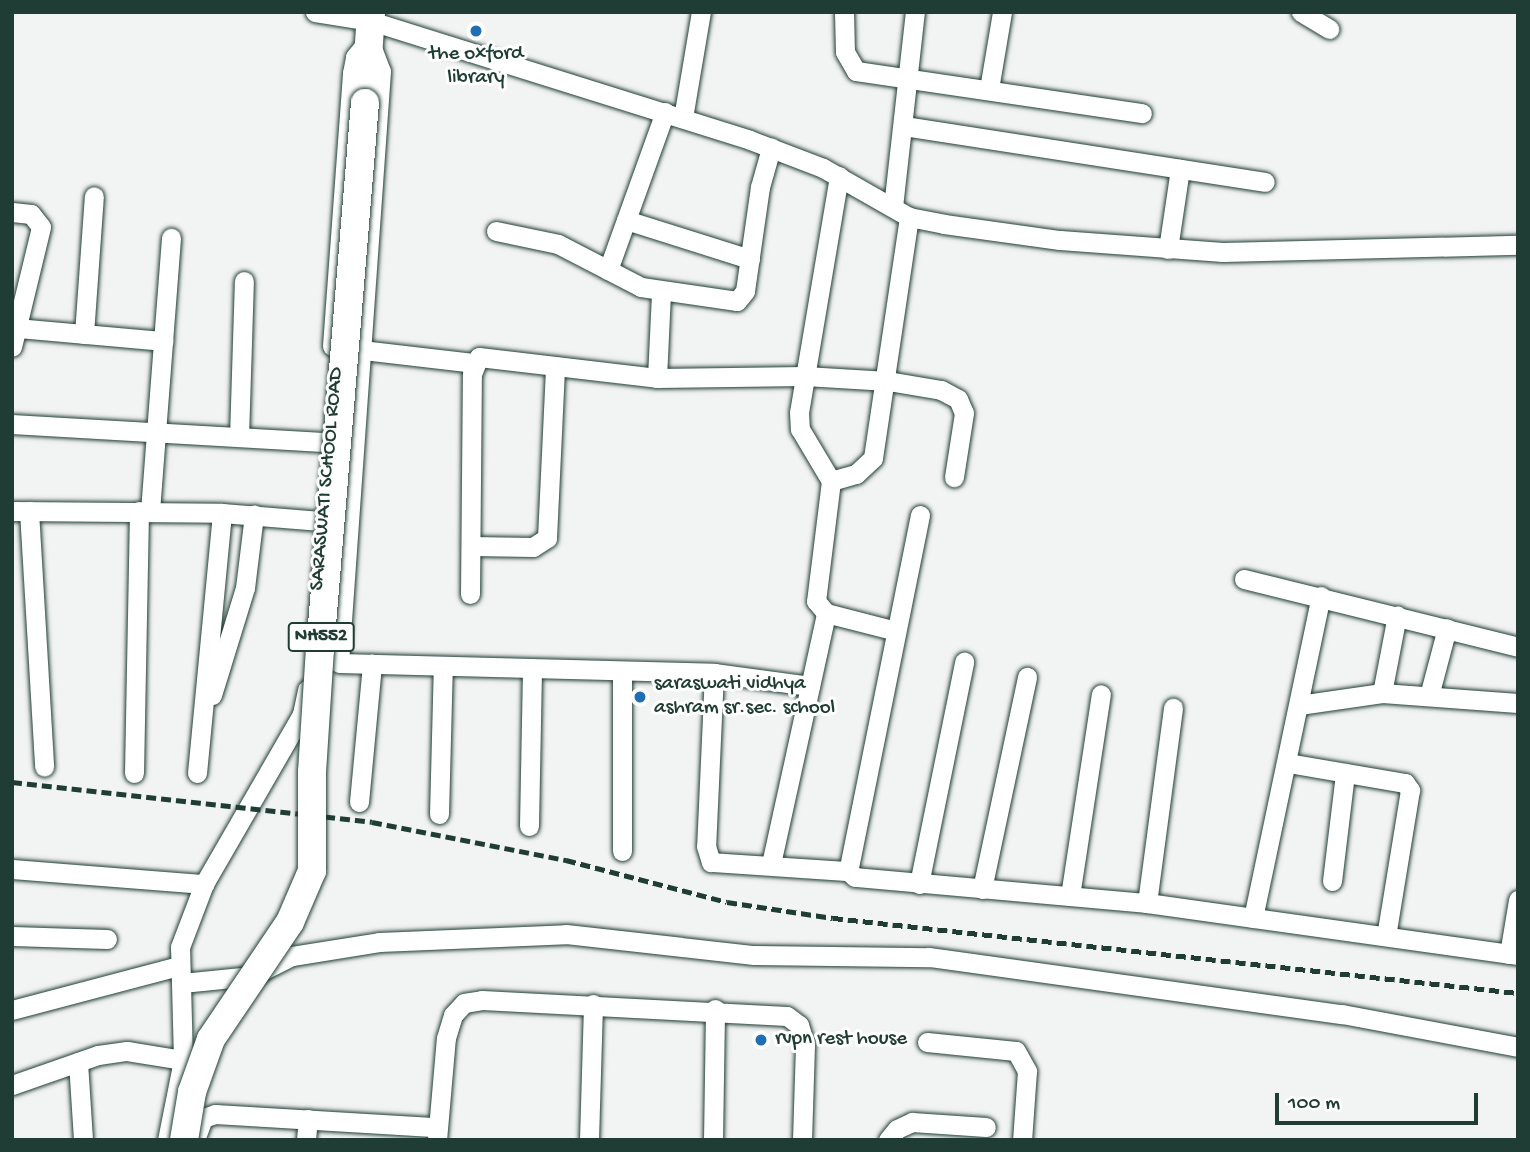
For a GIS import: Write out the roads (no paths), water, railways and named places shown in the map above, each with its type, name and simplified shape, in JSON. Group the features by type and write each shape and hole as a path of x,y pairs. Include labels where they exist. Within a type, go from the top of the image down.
{"highway":[{"name":"NH552","path":"184,1140 195,1079 211,1039 290,922 312,871 312,772 320,649 371,24"}],"street":[{"path":"315,12 371,24 674,115 771,148 839,176 902,212 1060,240 1168,249 1518,245"},
{"path":"608,270 626,220 674,115 701,12"},
{"path":"844,12 849,65 856,71 1142,113"},
{"path":"831,481 856,474 873,457 888,381 902,212 904,126 915,12"},
{"path":"989,89 1002,12"},
{"path":"1301,12 1329,29"},
{"path":"167,1140 183,1060 180,947 204,884 302,714 312,661 352,73 355,57 371,24"},
{"name":"SARASWATI SCHOOL ROAD","path":"371,24 381,71 362,350 336,653 339,663 714,673 810,686"},
{"path":"904,126 1265,182"},
{"path":"496,231 558,244 608,270 662,293 737,301 745,291 771,148"},
{"path":"1168,249 1180,169"},
{"path":"839,176 805,376 800,429 831,481 816,589 820,609 826,613 896,631"},
{"path":"83,334 94,195"},
{"path":"12,212 31,214 41,228 14,337 83,334 163,341"},
{"path":"626,220 750,259"},
{"path":"134,773 144,511 156,431 171,237"},
{"path":"239,437 244,281"},
{"path":"657,378 662,293"},
{"path":"362,350 474,363 489,355 657,378 805,376 888,381 941,390 958,399 963,425 954,477"},
{"path":"470,594 474,363"},
{"path":"471,546 533,547 547,538 555,366"},
{"path":"12,425 326,442"},
{"path":"44,767 21,511 222,513 321,521"},
{"path":"197,773 222,513"},
{"path":"202,714 244,588 254,515"},
{"path":"848,871 920,515"},
{"path":"1244,579 1518,647"},
{"path":"1253,918 1321,596"},
{"path":"771,864 826,613"},
{"path":"1382,693 1397,615"},
{"path":"1429,696 1447,628"},
{"path":"919,884 964,662"},
{"path":"359,802 372,664"},
{"path":"439,814 443,666"},
{"path":"529,826 533,668"},
{"path":"622,671 622,851"},
{"path":"714,673 707,856 718,864 771,864 848,871 861,879 1147,903 1514,954 1518,900"},
{"path":"982,889 1027,677"},
{"path":"1299,705 1382,693 1518,703"},
{"path":"1070,896 1101,694"},
{"path":"1147,903 1172,708"},
{"path":"1288,762 1405,783 1410,790 1386,936"},
{"path":"1332,881 1345,773"},
{"path":"12,869 204,884"},
{"path":"12,1010 181,974 252,976 292,956 379,942 566,934 754,955 929,957 1342,1014 1518,1047"},
{"path":"12,936 107,939"},
{"path":"195,1140 203,1118 215,1114 308,1119 437,1133 446,1038 453,1015 464,1003 593,1004 766,1011 787,1016 799,1025 805,1045 802,1140"},
{"path":"589,1140 593,1004"},
{"path":"713,1140 715,1009"},
{"path":"927,1042 1016,1051 1027,1071 1022,1140"},
{"path":"12,1086 78,1062 127,1051 183,1060"},
{"path":"78,1062 83,1140"},
{"path":"306,1140 308,1119"},
{"path":"888,1140 897,1129 912,1122 986,1127"}],"railway":[{"path":"12,782 372,822 566,860 727,902 833,918 1518,993"}],"place":[{"name":"the oxford library","path":"476,31"},
{"name":"saraswati vidhya ashram sr.sec. school","path":"640,697"},
{"name":"rvpn rest house","path":"761,1040"}]}
